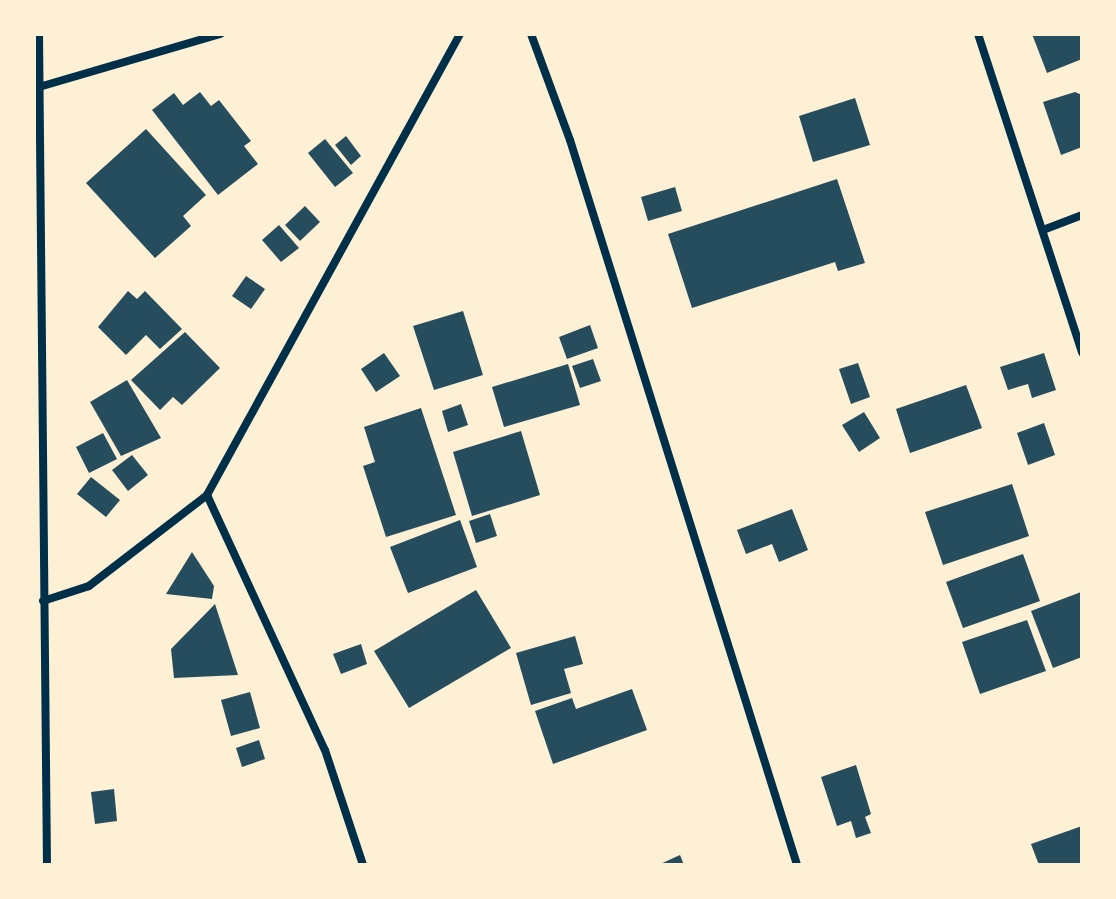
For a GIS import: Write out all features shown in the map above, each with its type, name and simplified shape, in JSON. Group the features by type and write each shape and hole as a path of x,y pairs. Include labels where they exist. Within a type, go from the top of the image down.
{"street":[{"path":"39,34 47,865"},
{"path":"39,87 220,34"},
{"path":"43,601 89,586 207,495 460,34"},
{"path":"531,34 570,140 797,865"},
{"path":"978,34 1082,352"},
{"path":"1043,230 1082,215"},
{"path":"207,495 325,750 363,865"}],"building":[{"path":"1032,34 1082,34 1082,59 1047,73"},
{"path":"200,92 211,106 219,100 251,141 244,146 258,164 218,195 152,110 174,93 183,105"},
{"path":"1075,92 1082,95 1082,147 1061,155 1043,102"},
{"path":"855,98 870,145 813,162 799,116"},
{"path":"146,129 206,195 183,216 191,226 155,258 86,183"},
{"path":"346,136 361,156 351,165 335,145"},
{"path":"325,139 353,173 335,187 308,153"},
{"path":"837,179 865,263 838,271 835,262 692,308 668,234"},
{"path":"675,187 682,211 648,221 641,197"},
{"path":"305,206 320,222 300,241 285,225"},
{"path":"279,225 299,248 281,262 262,240"},
{"path":"246,276 265,289 251,309 232,296"},
{"path":"128,291 137,299 145,291 182,329 160,349 146,335 126,355 98,327"},
{"path":"463,311 483,375 434,390 413,326"},
{"path":"590,325 598,348 567,359 559,337"},
{"path":"185,332 220,368 182,405 173,397 160,410 131,380"},
{"path":"384,353 400,376 376,392 361,369"},
{"path":"1044,353 1056,390 1032,398 1028,384 1008,390 1000,367"},
{"path":"593,359 601,381 580,388 572,366"},
{"path":"858,363 870,397 851,404 839,369"},
{"path":"568,364 580,405 504,427 492,387"},
{"path":"127,380 161,438 121,456 90,402"},
{"path":"966,385 982,428 910,453 896,409"},
{"path":"461,404 468,425 448,432 442,411"},
{"path":"421,408 456,515 386,537 363,466 375,462 364,427"},
{"path":"864,412 880,438 859,452 842,425"},
{"path":"1044,423 1055,455 1028,465 1017,433"},
{"path":"521,431 540,495 472,516 453,452"},
{"path":"103,433 117,459 89,473 76,447"},
{"path":"132,455 148,475 128,491 112,470"},
{"path":"91,477 120,500 106,517 77,494"},
{"path":"1012,484 1029,536 943,565 925,512"},
{"path":"792,509 808,550 779,562 772,544 746,554 737,530"},
{"path":"490,514 497,536 476,543 469,521"},
{"path":"460,520 477,567 408,593 390,547"},
{"path":"192,552 214,586 212,599 166,594"},
{"path":"1023,554 1040,601 963,628 946,582"},
{"path":"476,590 511,648 409,708 374,651"},
{"path":"1081,592 1082,657 1053,668 1031,611"},
{"path":"215,604 238,675 174,678 171,649"},
{"path":"1027,620 1046,671 980,694 962,642"},
{"path":"575,636 583,664 564,669 571,693 531,705 516,653"},
{"path":"361,644 367,664 341,674 333,654"},
{"path":"632,689 647,730 553,764 535,711 572,698 576,709"},
{"path":"250,692 260,728 231,736 221,700"},
{"path":"259,740 265,759 242,767 236,748"},
{"path":"856,765 871,814 865,817 871,833 856,838 851,821 837,826 821,777"},
{"path":"114,789 117,821 95,824 91,792"},
{"path":"1082,826 1082,865 1039,865 1031,844"},
{"path":"680,855 684,865 658,865"}]}
